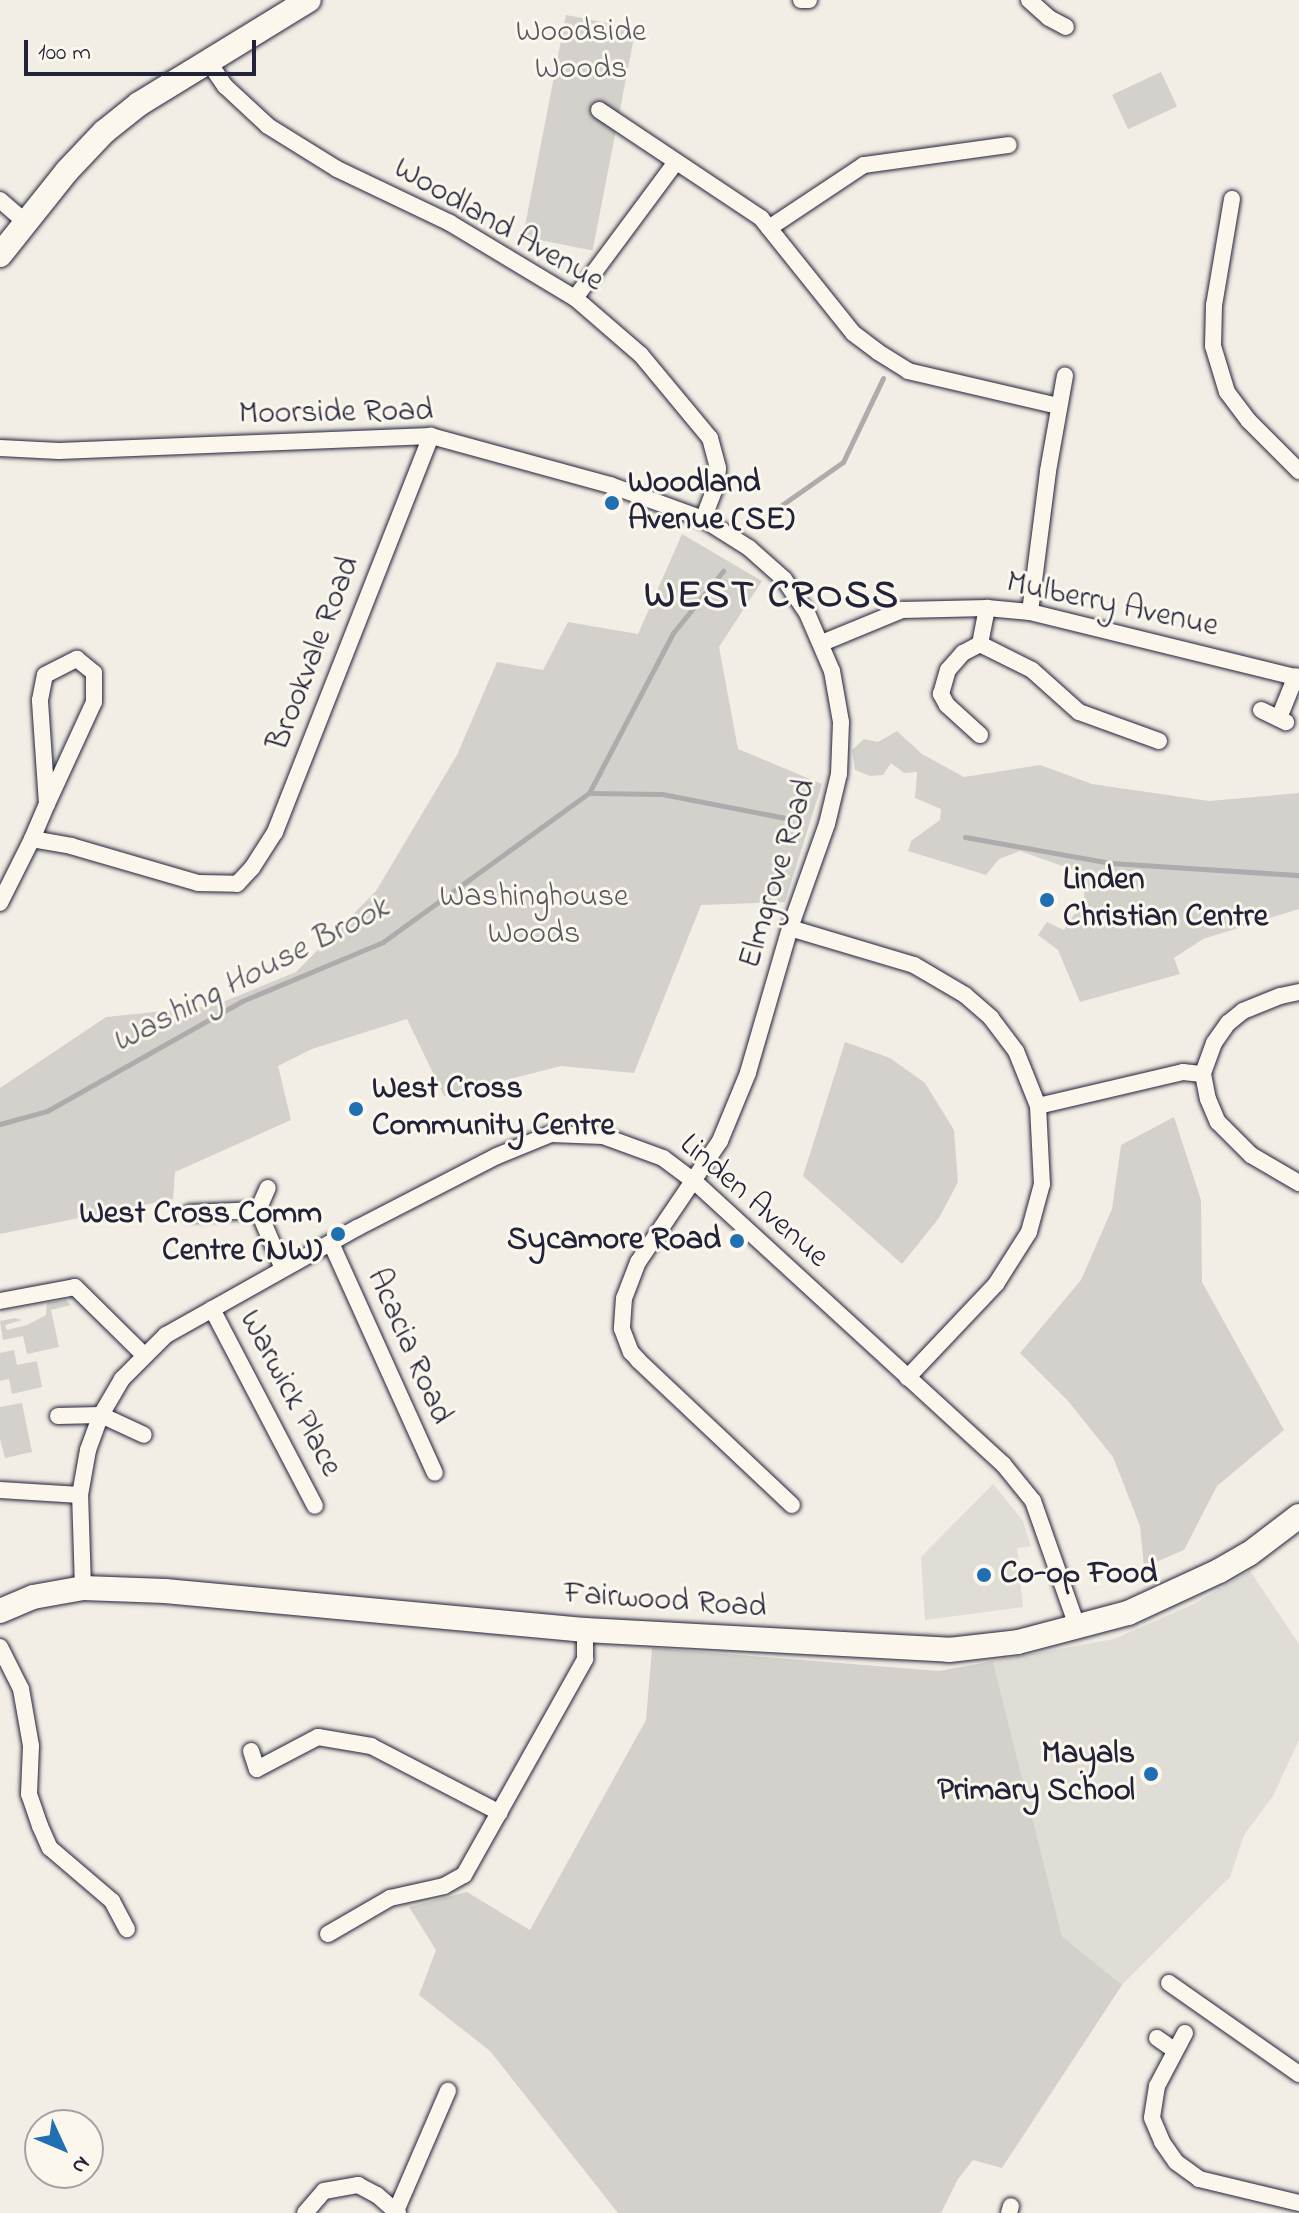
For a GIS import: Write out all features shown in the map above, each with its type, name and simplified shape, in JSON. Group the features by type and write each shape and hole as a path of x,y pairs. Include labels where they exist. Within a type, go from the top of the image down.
{"street":[{"path":"0,255 104,132 139,104 210,64 309,0"},
{"path":"801,0 809,0"},
{"path":"1029,0 1049,18 1066,27"},
{"name":"Woodland Avenue","path":"210,64 234,95 268,126 337,169 450,223 575,298 641,355 710,438 718,468 717,483 703,519"},
{"path":"599,110 761,218 853,333 901,367 1059,406"},
{"path":"769,228 864,165 1009,145"},
{"path":"575,298 676,162"},
{"path":"1232,199 1214,305 1214,352 1227,392 1249,421 1299,471"},
{"path":"0,200 25,222"},
{"path":"1030,612 1065,376"},
{"name":"Moorside Road","path":"0,448 59,451 431,436 610,485 703,519 749,548 784,579"},
{"name":"Brookvale Road","path":"32,839 71,846 198,883 237,884 252,868 275,832 431,436"},
{"name":"Elmgrove Road","path":"694,1181 720,1141 748,1073 790,928 827,824 839,774 841,722 832,671 807,613 784,579"},
{"path":"980,644 987,608"},
{"name":"Mulberry Avenue","path":"822,643 902,610 987,608 1030,612 1297,677"},
{"path":"980,644 963,653 948,670 941,694 947,705 980,735"},
{"path":"980,644 1032,670 1079,712 1159,741"},
{"path":"0,903 32,839 94,702 94,673 77,659 45,675 40,700 47,804"},
{"path":"1261,710 1283,720 1297,677"},
{"path":"790,928 914,965 965,995 991,1018 1016,1051 1038,1106 1042,1184 1029,1232 996,1284 907,1378"},
{"path":"1299,992 1243,1011 1228,1023 1214,1043 1203,1074 1208,1099 1218,1122 1251,1155 1299,1183"},
{"path":"1038,1106 1183,1072 1203,1074"},
{"name":"Linden Avenue","path":"83,1588 80,1495 88,1450 101,1415 122,1379 166,1335 331,1243 497,1156 551,1134 603,1136 635,1145 663,1158 694,1181 1003,1464 1033,1501 1078,1629"},
{"path":"694,1181 630,1279 622,1317 625,1341 639,1361 792,1505"},
{"path":"268,1188 258,1210 283,1269"},
{"path":"190,1213 258,1210"},
{"name":"Acacia Road","path":"331,1243 435,1473"},
{"path":"0,1301 75,1287 144,1355"},
{"name":"Warwick Place","path":"212,1309 315,1506"},
{"path":"58,1416 101,1415 144,1435"},
{"path":"0,1490 80,1495"},
{"name":"Fairwood Road","path":"0,1611 33,1597 83,1588 165,1591 585,1630 925,1650 1018,1642 1078,1629 1167,1598 1249,1554 1299,1516"},
{"path":"328,1934 390,1898 444,1886 464,1875 585,1659 585,1630"},
{"path":"0,1647 21,1689 31,1746 29,1794 40,1826 50,1848 112,1901 127,1929"},
{"path":"251,1751 257,1769 318,1737 371,1746 500,1813"},
{"path":"1169,1983 1299,2074"},
{"path":"1185,2033 1157,2086 1152,2118 1176,2162 1199,2179 1299,2203"},
{"path":"1157,2038 1174,2050"},
{"path":"305,2213 324,2191 358,2185 377,2195 397,2212 448,2091"}],"shaded area":[{"path":"993,1484 1023,1521 1031,1546 1017,1548 1023,1607 925,1620 921,1557"},
{"name":"Mayals Primary School","path":"1250,1571 1299,1644 1299,1740 1273,1796 1244,1835 1230,1877 1122,1985 1062,1936 993,1661 1114,1639 1194,1604"}],"green space":[{"name":"Woodside Woods","path":"566,15 636,29 593,250 523,237"},
{"path":"1161,72 1177,106 1128,129 1112,95"},
{"name":"Washinghouse Woods","path":"682,534 762,581 719,647 738,749 822,784 785,902 701,905 634,1073 561,1066 444,1096 407,1019 312,1049 278,1066 291,1120 175,1172 173,1199 0,1234 0,1088 106,1017 213,1006 296,972 376,891 457,755 497,662 543,670 568,622 638,634"},
{"path":"897,731 922,754 964,777 1040,765 1092,784 1209,801 1299,793 1299,909 1203,939 1174,958 1180,974 1080,1002 1058,950 1038,935 1047,922 1064,930 1084,899 1085,874 1020,851 999,859 986,875 908,851 911,841 940,820 941,809 915,798 917,772 904,773 891,763 883,775 870,776 855,770 852,750 864,739 878,742"},
{"path":"845,1042 890,1058 925,1083 954,1130 958,1182 939,1218 902,1264 803,1176"},
{"path":"1174,1117 1201,1200 1202,1282 1284,1430 1217,1486 1184,1550 1144,1567 1140,1526 1113,1457 1068,1401 1020,1353 1081,1280 1112,1209 1121,1145"},
{"path":"66,1300 71,1305 51,1310 59,1347 27,1354 23,1336 3,1340 0,1321 22,1320 5,1325 7,1330 27,1325 46,1315 47,1303"},
{"path":"14,1350 17,1365 37,1361 42,1387 12,1394 9,1379 0,1381 0,1353"},
{"path":"22,1403 32,1452 5,1458 0,1439 0,1407"},
{"path":"652,1648 939,1671 993,1661 1062,1936 1122,1985 1002,2168 973,2160 958,2179 941,2213 618,2213 490,2051 419,1995 436,1950 409,1907 467,1892 530,1930 646,1720"}],"waterway":[{"name":"Washing House Brook","path":"769,514 843,462 883,378"},
{"name":"Washing House Brook","path":"0,1124 47,1111 242,1001 383,942 589,793 673,633 723,571"},
{"name":"Washing House Brook","path":"589,793 662,794 791,819"},
{"name":"Washing House Brook","path":"965,837 1111,863 1299,875"}],"place":[{"name":"Woodland Avenue (SE)","path":"612,503"},
{"name":"Linden Christian Centre","path":"1047,900"},
{"name":"West Cross Community Centre","path":"356,1109"},
{"name":"West Cross Comm Centre (NW)","path":"338,1234"},
{"name":"Sycamore Road","path":"737,1241"},
{"name":"Co-op Food","path":"984,1575"},
{"name":"Mayals Primary School","path":"1151,1774"}],"district":[{"name":"WEST CROSS","path":"772,597"}]}
